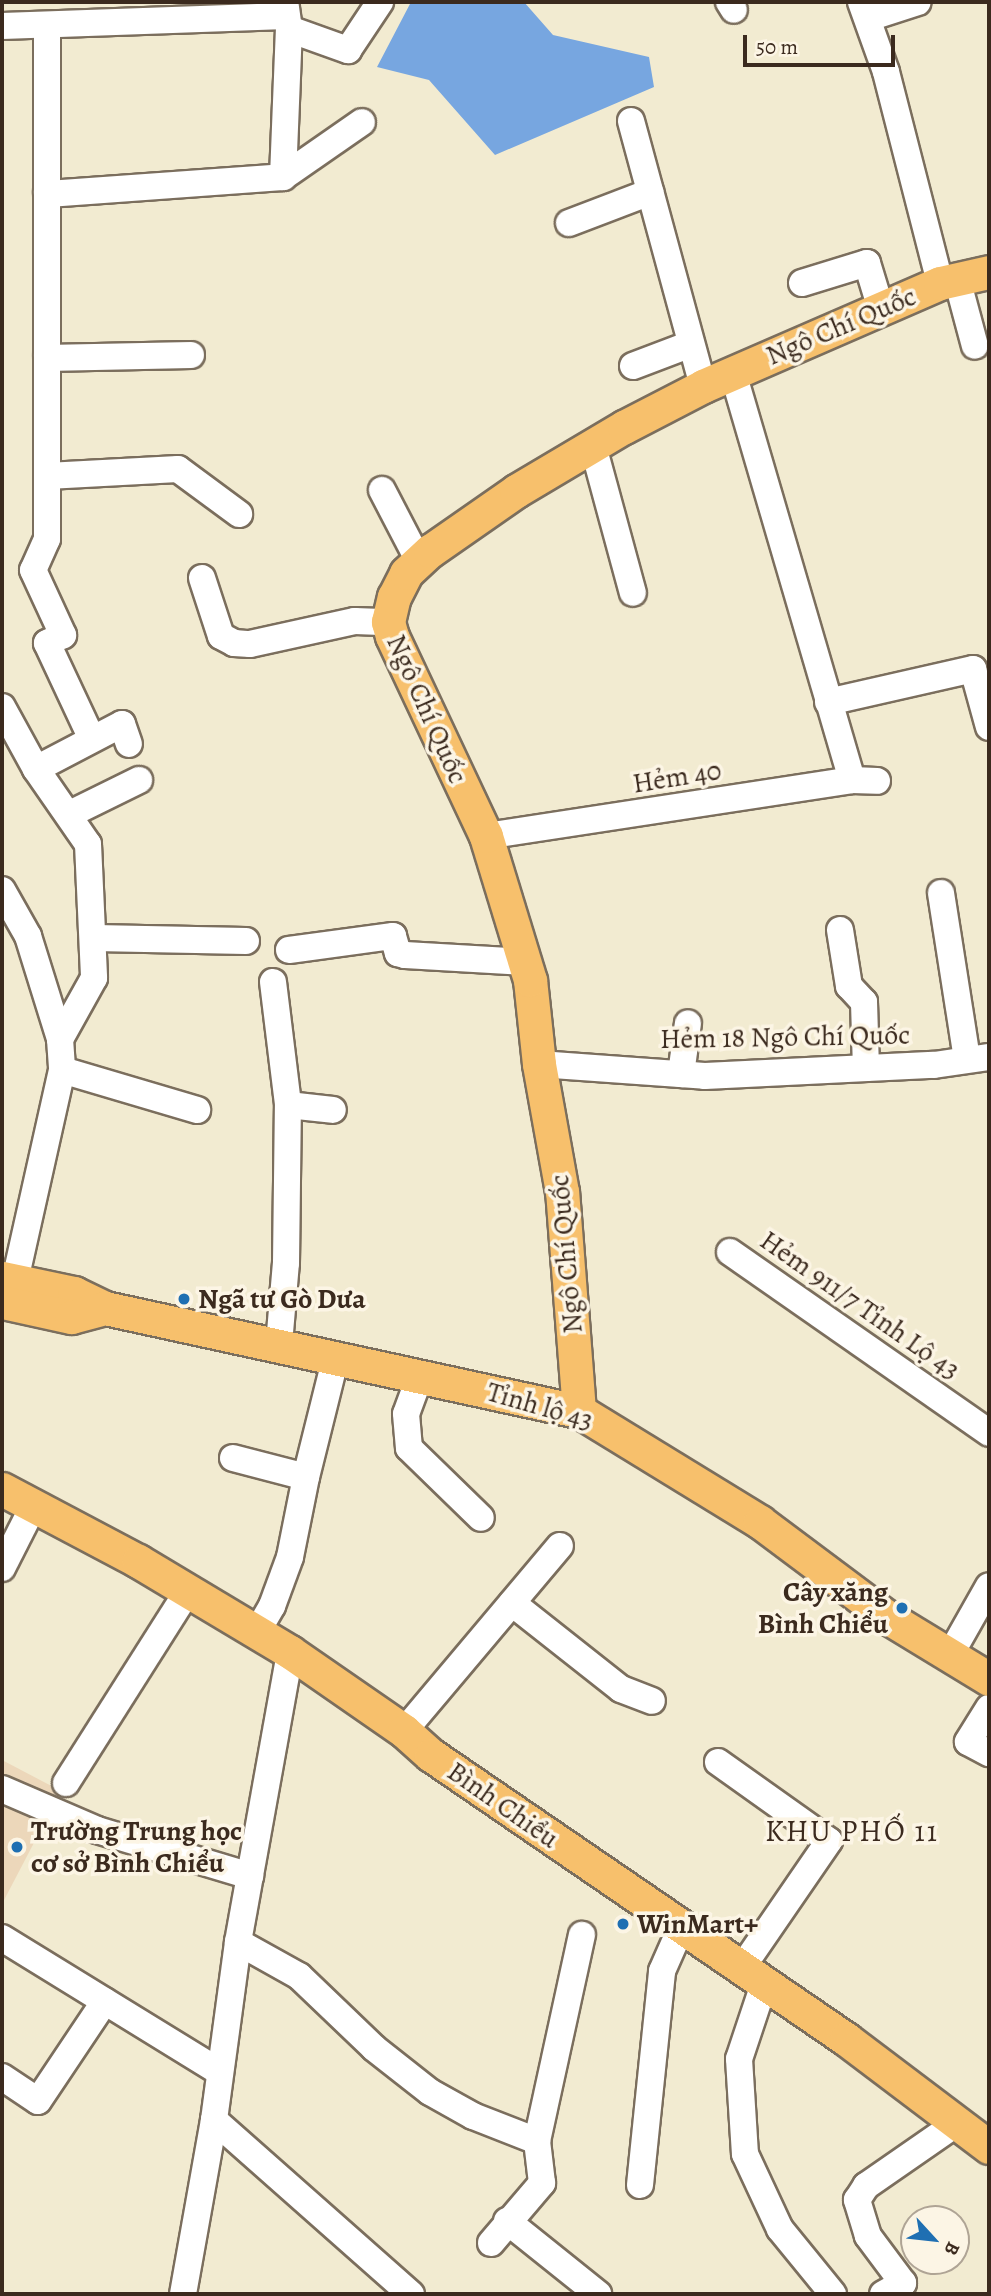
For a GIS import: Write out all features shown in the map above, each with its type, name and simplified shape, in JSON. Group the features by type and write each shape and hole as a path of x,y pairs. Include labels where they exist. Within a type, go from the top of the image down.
{"main road":[{"name":"Ngô Chí Quốc","path":"579,1411 562,1192 539,1064 526,962 486,836 447,760 388,622 400,585 419,561 516,491 703,386 948,281 989,272"},
{"name":"Tỉnh lộ 43","path":"6,1287 71,1317 105,1308 579,1411 760,1522 887,1617 989,1679"},
{"name":"Bình Chiểu","path":"2,1489 188,1591 290,1652 404,1731 431,1755 752,1976 988,2143"}],"street":[{"path":"2,26 287,16 348,50 380,2"},
{"path":"918,2 864,10 948,281 975,346"},
{"path":"284,177 287,16"},
{"path":"47,26 47,539 33,570 63,635 47,643 92,737"},
{"path":"631,121 703,386"},
{"path":"47,194 284,177 362,122"},
{"path":"569,222 650,192"},
{"path":"802,283 867,263 881,309"},
{"path":"633,366 691,344"},
{"path":"47,358 191,355"},
{"path":"733,373 828,702 973,669 989,727"},
{"path":"593,446 633,593"},
{"path":"47,476 178,469 239,514"},
{"path":"383,491 419,561"},
{"path":"202,578 221,636 234,643 250,644 355,621 388,622"},
{"name":"Hẻm 40","path":"486,836 864,780 828,702"},
{"path":"2,707 36,769 70,814 88,844 95,938 94,978 60,1038"},
{"path":"36,769 92,737 122,724 129,744"},
{"path":"70,814 139,780"},
{"path":"2,890 28,936 60,1038 62,1070 6,1287"},
{"path":"941,893 978,1058"},
{"path":"840,930 849,986 864,1002 866,1068"},
{"path":"289,950 393,936 401,954 526,962"},
{"path":"95,938 246,941"},
{"path":"273,982 288,1105 286,1263 279,1344"},
{"path":"681,1074 688,1023"},
{"name":"Hẻm 18 Ngô Chí Quốc","path":"539,1064 681,1074 866,1068 978,1058"},
{"path":"62,1070 197,1110"},
{"path":"288,1105 333,1110"},
{"name":"Hẻm 911/7 Tỉnh Lộ 43","path":"730,1252 989,1433"},
{"path":"257,1632 272,1606 290,1557 306,1476 336,1357"},
{"path":"420,1376 405,1414 409,1448 481,1518"},
{"path":"233,1458 306,1476"},
{"path":"2,1568 33,1505"},
{"path":"404,1731 560,1546"},
{"path":"950,1655 989,1586"},
{"path":"66,1783 188,1591"},
{"path":"512,1603 621,1689 652,1701"},
{"path":"183,2294 214,2120 238,1941 290,1652"},
{"path":"989,1708 968,1742 989,1753"},
{"path":"719,1762 829,1841 752,1976 739,2059 745,2154 780,2229 833,2294"},
{"path":"2,1789 97,1829 250,1876"},
{"path":"640,2185 662,1971 681,1928"},
{"path":"491,2244 507,2221 542,2183 537,2141 582,1935"},
{"path":"2,1938 220,2072"},
{"path":"238,1941 299,1976 374,2048 430,2092 473,2116 537,2141"},
{"path":"2,2077 38,2101 105,2001"},
{"path":"214,2120 411,2294"},
{"path":"899,2290 868,2236 857,2200 866,2186 957,2123"},
{"path":"507,2221 598,2294"}],"shaded area":[{"name":"Trường Trung học cơ sở Bình Chiểu","path":"2,1760 61,1791 2,1904"}],"water":[{"path":"411,2 524,2 553,35 649,57 654,87 495,155 429,80 377,67"}],"place":[{"name":"Ngã tư Gò Dưa","path":"184,1299"},
{"name":"Cây xăng Bình Chiểu","path":"902,1608"},
{"name":"Trường Trung học cơ sở Bình Chiểu","path":"17,1847"},
{"name":"WinMart+","path":"623,1924"}],"district":[{"name":"KHU PHỐ 11","path":"852,1831"}]}
